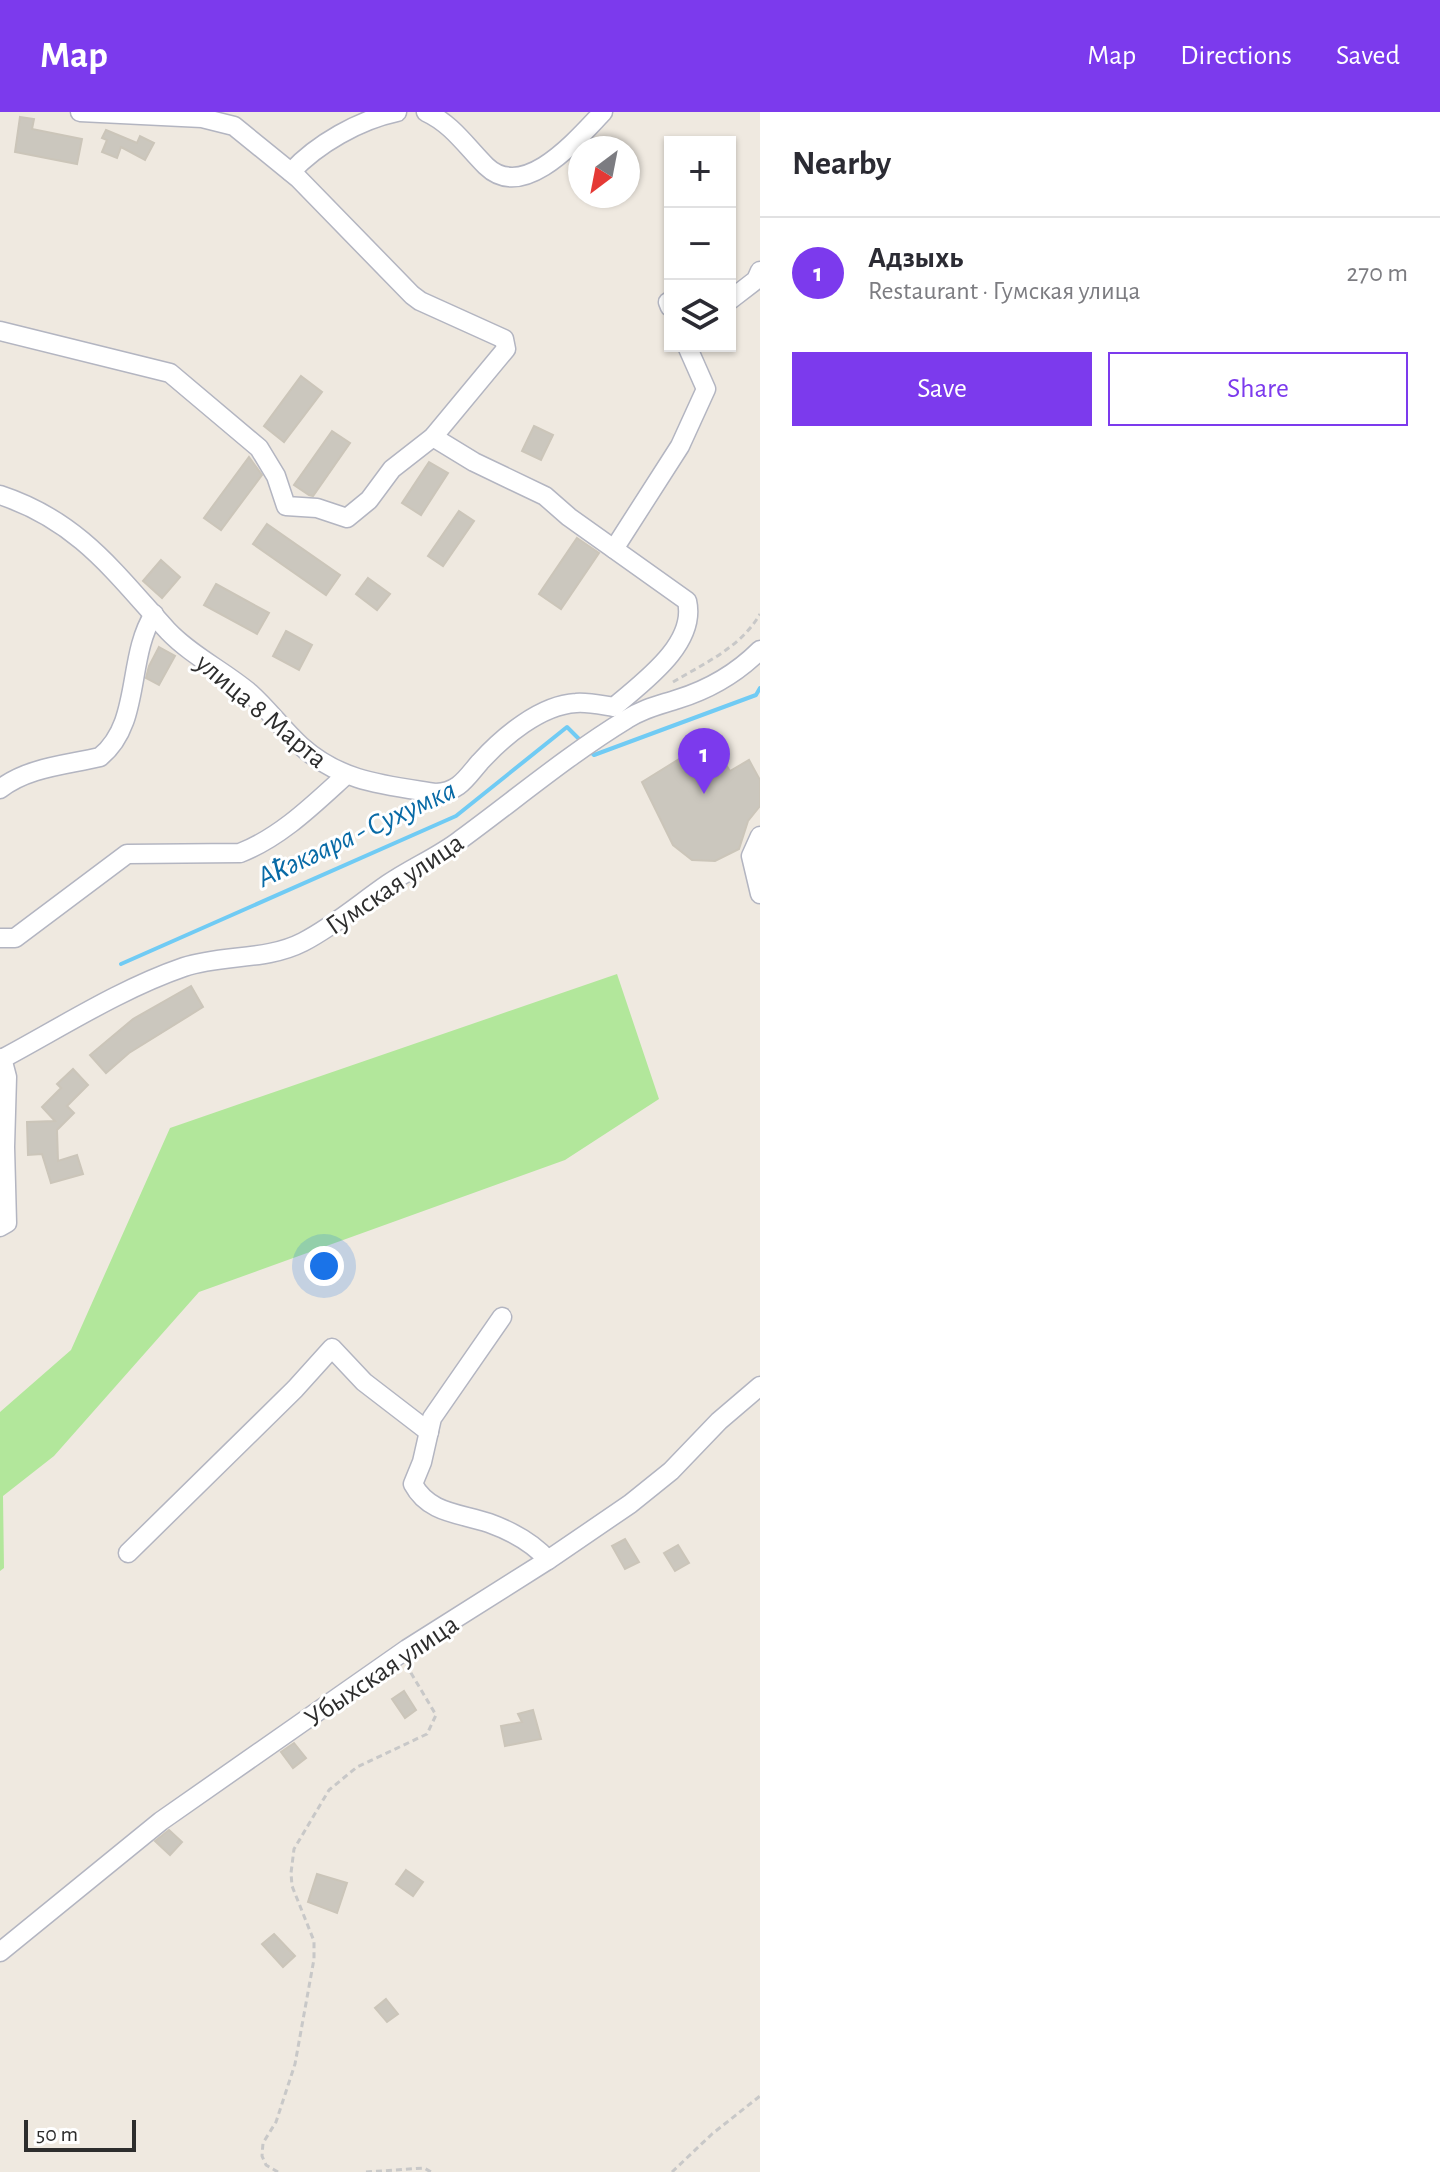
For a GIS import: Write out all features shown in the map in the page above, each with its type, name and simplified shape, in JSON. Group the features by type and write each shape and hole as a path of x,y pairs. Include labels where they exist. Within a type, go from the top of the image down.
{"street":[{"path":"0,331 170,373 259,448 276,476 286,506 317,508 347,518 369,500 392,469 433,437 506,349 504,339 412,295 291,172 234,126 202,118 80,112"},
{"path":"291,172 300,162 343,133 397,112"},
{"path":"426,112 457,133 488,168 511,178 544,167 603,112"},
{"path":"736,295 756,280 760,271"},
{"path":"433,437 474,462 545,496 614,549 680,446 706,389 690,352"},
{"name":"улица 8 Марта","path":"0,495 37,512 94,549 189,650 249,692 307,751 346,775 422,791 450,792 459,787 482,760 533,718 574,703 614,707 667,656 684,633 690,616 687,601 614,549"},
{"path":"0,789 8,782 31,773 100,757 118,740 125,722 141,637 154,614"},
{"name":"Гумская улица","path":"1,1059 143,983 188,966 273,953 299,944 336,924 361,902 457,843 556,767 627,719 648,707 718,683 744,666 760,650"},
{"path":"0,938 15,938 127,854 240,853 252,849 274,836 346,775"},
{"path":"760,836 751,856 758,875 760,894"},
{"path":"0,1227 7,1223 7,1077 1,1059"},
{"path":"502,1317 432,1418 422,1462 413,1484 419,1496 431,1506 512,1532 548,1560"},
{"path":"128,1553 295,1389 332,1348 391,1406 429,1432"},
{"name":"Убыхская улица","path":"0,1952 161,1821 407,1649 630,1504 671,1471 719,1421 760,1386"}],"path":[{"path":"278,2172 266,2165 262,2156 263,2143 276,2122 295,2064 314,1959 314,1941 292,1886 294,1849 329,1790 357,1767 427,1734 436,1715 411,1673 407,1649"},
{"path":"672,2172 712,2134 760,2096"},
{"path":"366,2172 424,2168 431,2172"}],"green space":[{"path":"617,974 659,1099 565,1160 199,1292 54,1456 3,1496 4,1568 0,1571 0,1412 71,1350 170,1128"}],"building":[{"path":"20,117 34,119 32,129 82,139 77,164 15,152"},
{"path":"106,130 137,143 140,136 154,143 145,160 121,147 117,158 102,152 107,140 102,138"},
{"path":"301,376 322,392 284,442 264,426"},
{"path":"534,426 553,435 541,460 522,451"},
{"path":"332,431 350,443 313,496 309,495 294,485"},
{"path":"249,457 262,475 221,530 204,518"},
{"path":"429,462 448,473 421,515 402,503"},
{"path":"459,511 474,521 443,566 428,556"},
{"path":"267,524 340,575 326,595 253,544"},
{"path":"577,538 599,553 561,609 539,594"},
{"path":"161,560 180,577 162,598 143,581"},
{"path":"368,578 390,594 377,610 356,594"},
{"path":"216,584 269,613 257,634 204,605"},
{"path":"286,631 312,645 299,670 273,656"},
{"path":"159,647 175,656 159,685 146,678"},
{"path":"710,740 730,771 749,760 760,780 760,806 748,821 739,849 715,861 692,860 673,845 642,782"},
{"path":"191,986 203,1007 129,1053 106,1073 90,1055 133,1019"},
{"path":"73,1069 88,1085 67,1106 74,1113 57,1130 58,1161 77,1155 83,1174 51,1183 42,1154 28,1155 27,1122 55,1121 42,1107 61,1088 57,1084"},
{"path":"625,1539 639,1562 625,1569 612,1546"},
{"path":"678,1545 689,1563 675,1571 664,1553"},
{"path":"404,1691 416,1710 405,1718 392,1699"},
{"path":"533,1710 541,1739 505,1746 501,1726 522,1722 518,1714"},
{"path":"294,1743 306,1758 293,1768 281,1752"},
{"path":"169,1830 182,1842 170,1855 155,1841"},
{"path":"406,1870 423,1882 413,1896 396,1884"},
{"path":"317,1874 347,1883 337,1913 308,1902"},
{"path":"274,1934 295,1956 283,1967 262,1944"},
{"path":"386,1999 398,2014 387,2022 375,2008"}],"waterway":[{"name":"Аҟәкәара - Сухумка","path":"590,751 594,755 756,695 760,688"},
{"name":"Аҟәкәара - Сухумка","path":"121,964 456,816 567,727 582,742"}],"place":[{"name":"Адзыхь","path":"704,794"}]}
